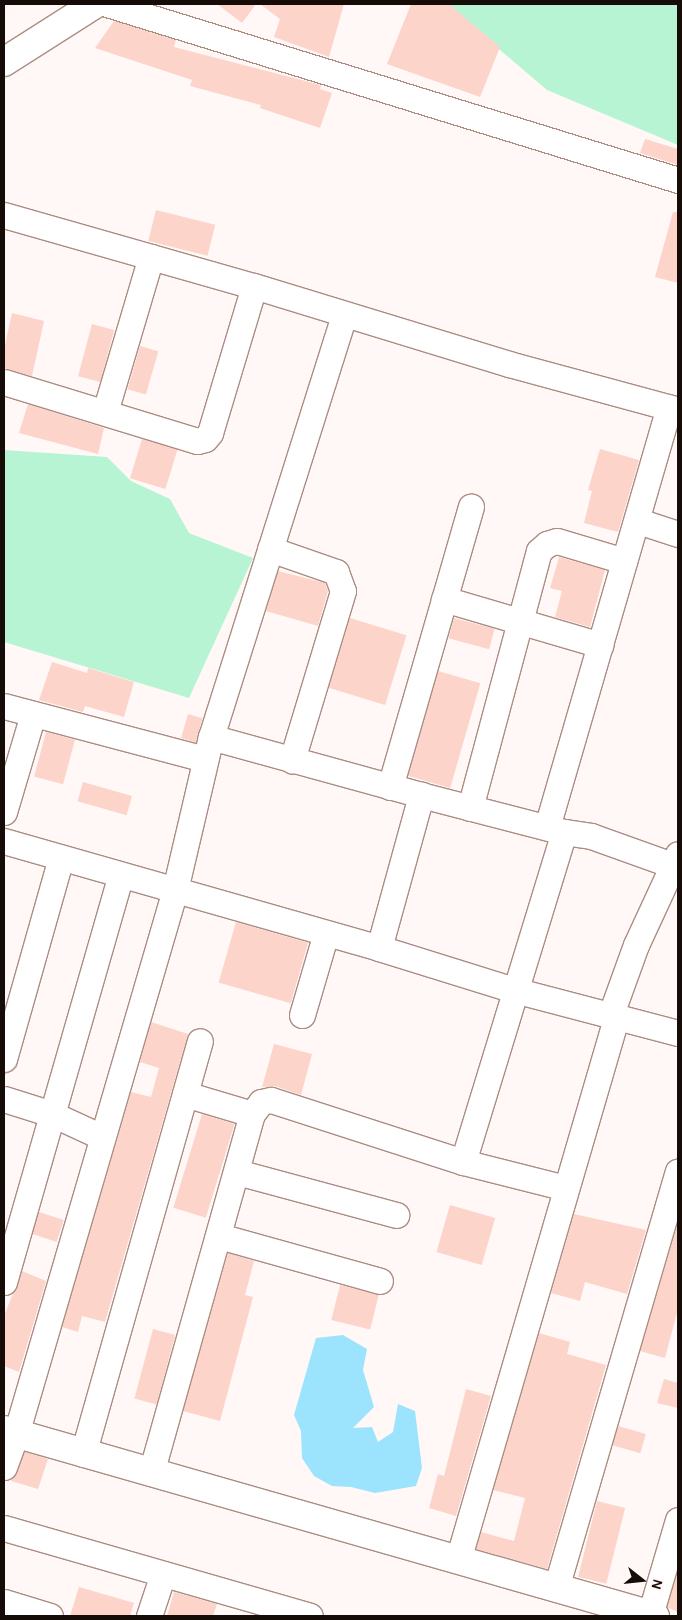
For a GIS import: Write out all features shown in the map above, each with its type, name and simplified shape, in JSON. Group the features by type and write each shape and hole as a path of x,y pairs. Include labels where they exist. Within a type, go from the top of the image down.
{"street":[{"path":"4,62 96,4"},
{"path":"107,4 678,180"},
{"path":"4,215 673,408 624,561 600,645 514,990 463,1162"},
{"path":"105,412 152,257"},
{"path":"4,382 197,441 205,440 210,433 254,286"},
{"path":"4,1467 10,1432 102,1137 175,890 208,748 344,314"},
{"path":"390,787 471,506"},
{"path":"638,521 678,534"},
{"path":"470,808 539,551 547,544 557,542 624,561"},
{"path":"270,548 336,572 343,590 292,760"},
{"path":"444,599 600,645"},
{"path":"4,706 33,714 208,748 292,760 675,860 636,946 614,1014 566,1188 458,1560"},
{"path":"4,812 33,714"},
{"path":"379,948 421,795"},
{"path":"4,841 379,948 514,990 614,1014 678,1033"},
{"path":"4,1059 61,858"},
{"path":"4,1282 121,875"},
{"path":"302,1015 326,933"},
{"path":"82,1454 200,1041"},
{"path":"185,1094 252,1114"},
{"path":"4,1099 52,1114 102,1137"},
{"path":"152,1473 252,1114 261,1102 272,1100 463,1162 566,1188"},
{"path":"237,1172 396,1214"},
{"path":"556,1588 678,1172"},
{"path":"218,1236 380,1281"},
{"path":"10,1432 652,1615 678,1520"},
{"path":"4,1528 310,1616"},
{"path":"149,1616 163,1574"},
{"path":"4,1602 50,1616"}],"green space":[{"path":"446,4 678,4 678,145 547,90"},
{"path":"4,450 107,457 131,481 170,499 189,533 253,558 189,698 4,642"}],"water":[{"path":"343,1335 367,1349 363,1370 374,1407 353,1428 372,1427 378,1442 393,1432 398,1404 415,1411 422,1468 416,1486 375,1493 351,1487 332,1486 314,1476 302,1458 301,1431 294,1415 316,1338"}],"building":[{"path":"217,4 256,4 242,23"},
{"path":"260,4 344,4 329,57 274,37 280,19"},
{"path":"411,4 449,4 500,47 480,97 387,64"},
{"path":"114,21 176,40 174,47 321,85 320,89 332,93 320,128 260,108 261,105 190,86 192,80 95,48"},
{"path":"645,139 678,149 678,165 640,153"},
{"path":"156,210 215,225 207,256 148,241"},
{"path":"673,212 678,212 678,283 655,277"},
{"path":"12,313 44,321 32,376 4,368 4,349"},
{"path":"92,324 114,330 100,382 78,376"},
{"path":"140,346 158,351 146,394 128,389"},
{"path":"28,404 104,428 98,454 19,433"},
{"path":"142,439 177,450 165,489 130,478"},
{"path":"600,449 639,460 618,532 584,523 592,491 588,490"},
{"path":"559,557 605,570 590,627 555,617 562,591 550,588"},
{"path":"278,571 325,583 328,591 318,626 266,611"},
{"path":"350,618 406,635 385,705 329,688"},
{"path":"454,618 495,629 489,649 449,638"},
{"path":"52,662 87,673 88,668 134,682 124,717 85,706 83,712 39,700"},
{"path":"438,671 480,683 450,788 408,776"},
{"path":"188,714 202,718 196,742 181,738"},
{"path":"46,732 75,740 63,784 34,776"},
{"path":"83,782 132,796 127,815 77,801"},
{"path":"236,922 308,943 291,1003 219,983"},
{"path":"151,1022 188,1034 105,1322 82,1316 78,1332 62,1327 131,1092 151,1097 159,1068 140,1062"},
{"path":"274,1044 312,1054 301,1095 275,1086 262,1087"},
{"path":"202,1114 235,1124 206,1218 173,1208"},
{"path":"450,1205 495,1218 482,1265 436,1252"},
{"path":"39,1212 64,1220 57,1242 32,1234"},
{"path":"574,1214 646,1230 627,1294 585,1282 580,1301 551,1293"},
{"path":"678,1222 678,1309 665,1358 640,1351"},
{"path":"228,1253 254,1261 245,1295 253,1297 220,1421 183,1411"},
{"path":"22,1271 46,1281 19,1372 4,1366 4,1316"},
{"path":"340,1285 379,1295 370,1330 331,1320"},
{"path":"153,1329 175,1335 157,1404 134,1399"},
{"path":"539,1333 570,1342 567,1354 606,1365 547,1569 476,1549 481,1532 514,1541 525,1498 493,1490"},
{"path":"664,1379 678,1383 678,1408 657,1403"},
{"path":"466,1389 491,1396 456,1516 429,1508 438,1474 444,1476"},
{"path":"618,1426 646,1434 640,1453 612,1445"},
{"path":"25,1452 48,1459 38,1489 11,1481"},
{"path":"597,1501 625,1508 606,1584 578,1577"},
{"path":"678,1570 678,1612 667,1607"},
{"path":"79,1587 134,1603 130,1616 70,1616"},
{"path":"174,1592 217,1604 213,1616 167,1616"}]}
